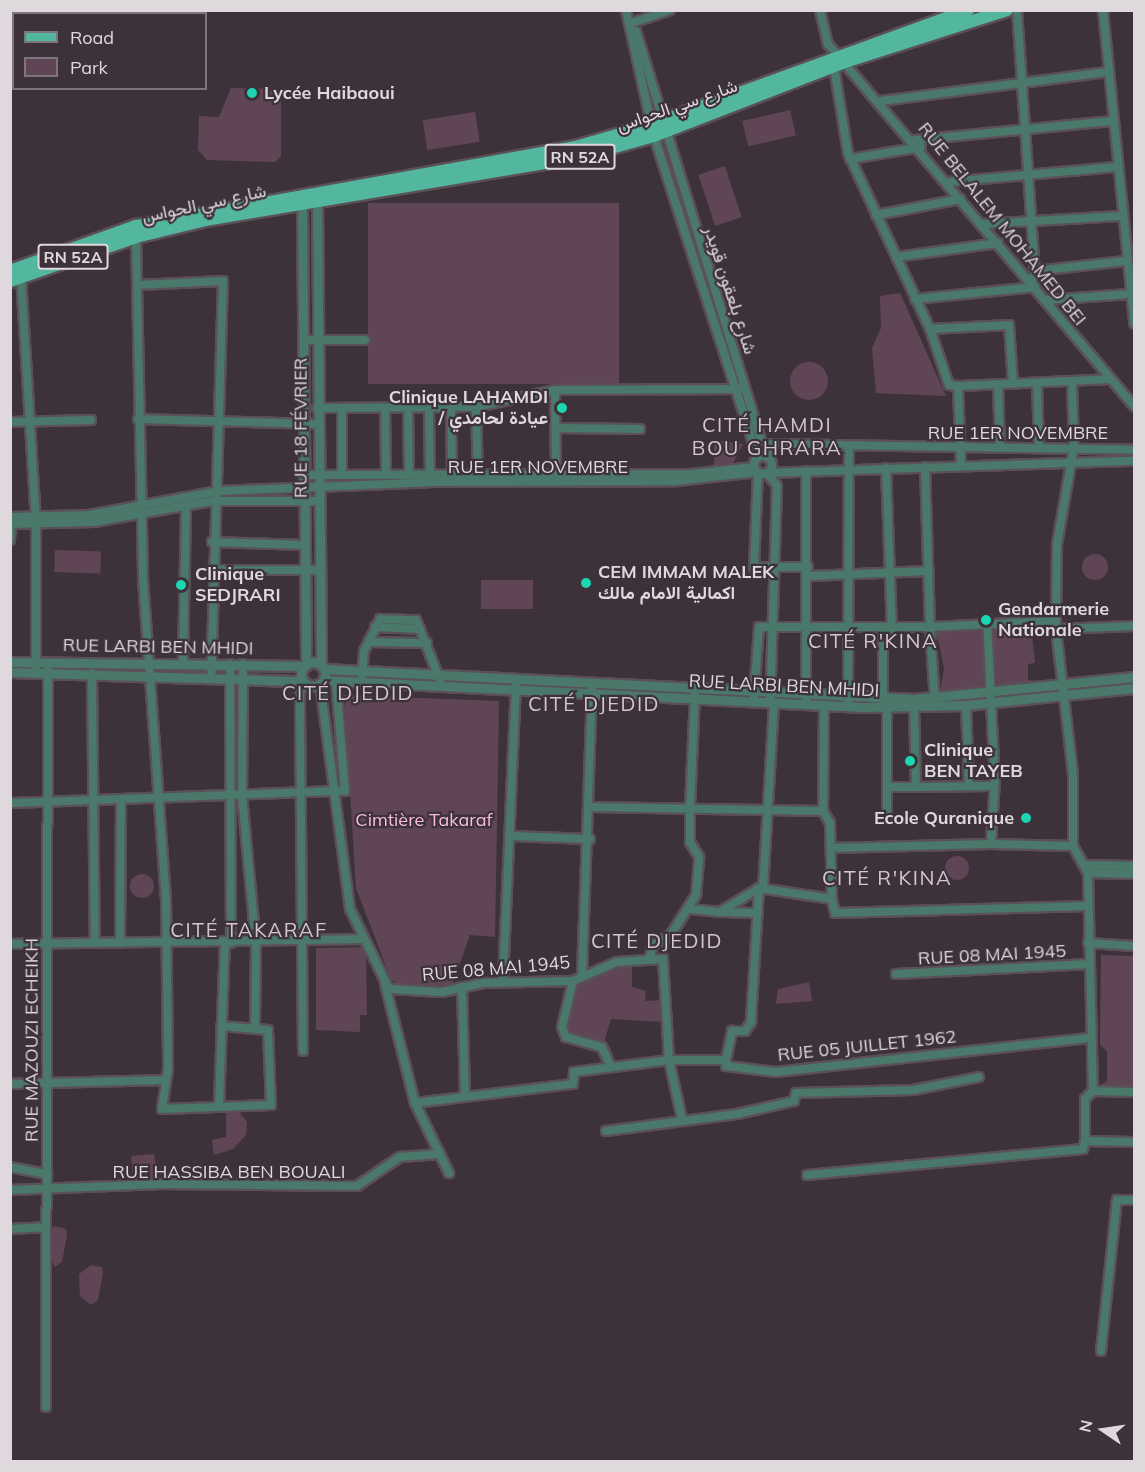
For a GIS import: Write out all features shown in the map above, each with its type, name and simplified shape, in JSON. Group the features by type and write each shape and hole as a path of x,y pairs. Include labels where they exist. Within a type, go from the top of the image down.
{"main road":[{"name":"شارع سي الحواس","path":"136,232 317,196 501,172 657,129 969,10"},
{"name":"شارع سي الحواس","path":"839,61 1006,10"},
{"name":"RN 52A","path":"14,276 136,232"}],"street":[{"path":"626,10 657,129"},
{"path":"631,23 670,10"},
{"name":"RUE BELALEM MOHAMED BEI","path":"820,10 828,44 839,61 881,102 921,147 961,199 1134,406"},
{"path":"915,299 1033,285 1035,271 1017,10"},
{"path":"1103,10 1115,167 1134,323"},
{"path":"839,61 850,159 930,329 949,385 1111,379"},
{"path":"881,102 1022,81 1107,72"},
{"path":"915,140 1112,121"},
{"name":"شارع بلعقون قويدر","path":"657,129 684,198 703,270"},
{"name":"شارع بلعقون قويدر","path":"657,129 676,201 703,270 762,457 772,466 767,473"},
{"path":"850,159 921,147"},
{"path":"948,182 1028,173 1115,167"},
{"name":"RUE 18 FÉVRIER","path":"317,196 317,501 322,682"},
{"path":"676,201 684,198"},
{"name":"RUE 18 FÉVRIER","path":"302,199 305,340 304,682"},
{"path":"876,215 961,199"},
{"path":"982,224 1120,216"},
{"path":"136,232 138,419 148,662 152,674 161,800 166,943 168,1069 163,1080 162,1109 219,1104 271,1105 268,1030 221,1026"},
{"path":"896,257 998,243"},
{"path":"1035,271 1125,261"},
{"path":"14,276 30,421 35,520 36,668"},
{"path":"138,285 224,281 219,491 212,501 211,676"},
{"path":"1045,300 1130,294"},
{"path":"930,329 1009,325 1013,384"},
{"path":"305,340 365,340"},
{"path":"807,1175 1083,1149 1085,1100 1093,1091 1088,869 1074,846 1073,774 1060,689 1055,625 1057,544 1074,446 1072,381"},
{"path":"1036,383 1039,445"},
{"path":"998,384 1000,448"},
{"path":"958,386 961,465"},
{"path":"317,408 476,407 555,390 742,389"},
{"path":"555,390 556,476"},
{"path":"408,407 409,473"},
{"path":"429,407 430,482"},
{"path":"451,407 452,473"},
{"path":"476,407 478,482"},
{"path":"342,408 342,474"},
{"path":"386,408 386,474"},
{"path":"138,419 317,424"},
{"path":"10,422 91,420"},
{"path":"555,428 640,429"},
{"name":"RUE 1ER NOVEMBRE","path":"762,457 770,444 961,449 1039,445 1134,450"},
{"path":"848,702 852,630 849,446"},
{"path":"1084,460 1086,447"},
{"path":"762,457 756,470 754,567 808,567"},
{"name":"RUE 1ER NOVEMBRE","path":"304,475 317,473 517,472 556,476 715,476 756,470 767,473 1072,460 1134,460"},
{"path":"925,466 930,627 936,703"},
{"path":"886,468 892,630"},
{"path":"806,471 808,567 806,701"},
{"path":"517,472 517,481"},
{"path":"726,1060 732,1031 745,1031 751,1022 768,810 777,567 777,486 767,473"},
{"name":"RUE 1ER NOVEMBRE","path":"303,489 430,482 517,481 556,476"},
{"path":"10,540 10,524 142,508 219,491 303,489"},
{"path":"186,500 317,501"},
{"path":"183,663 186,500"},
{"path":"10,517 35,520"},
{"path":"212,542 304,545"},
{"path":"211,570 318,570"},
{"path":"808,576 929,571"},
{"path":"361,684 369,642 380,619 416,620 427,643 440,683"},
{"path":"988,622 992,697 991,844"},
{"path":"754,697 759,627 883,631 988,622 1134,626"},
{"path":"883,631 887,811"},
{"path":"369,642 427,643"},
{"name":"RUE LARBI BEN MHIDI","path":"10,662 36,668"},
{"name":"RUE LARBI BEN MHIDI","path":"10,672 36,668 148,662 305,665 440,683"},
{"path":"219,1104 233,797 230,664"},
{"path":"243,664 242,796 256,944 255,1029"},
{"name":"RUE LARBI BEN MHIDI","path":"48,668 92,673 242,676 304,682 440,683 639,691 754,697 771,700 966,705 992,697"},
{"name":"RUE MAZOUZI ECHEIKH","path":"46,1407 44,1227 48,1083 46,944 48,668"},
{"path":"92,673 96,800 95,943"},
{"name":"RUE LARBI BEN MHIDI","path":"936,703 1060,689 1134,677"},
{"path":"10,803 305,795 345,791 336,681"},
{"path":"303,1051 306,944 305,795 300,692 304,682"},
{"path":"322,682 326,752 342,872 363,939 385,982 415,1103 449,1173"},
{"path":"503,981 512,836 516,686"},
{"name":"RUE LARBI BEN MHIDI","path":"1060,689 1134,688"},
{"path":"582,976 590,839 592,689"},
{"path":"682,1119 669,1060 663,959 649,960 653,945 670,936 691,909 699,857 690,842 695,694"},
{"name":"RUE LARBI BEN MHIDI","path":"806,701 824,706 848,702"},
{"path":"914,703 916,787"},
{"path":"966,705 969,786"},
{"path":"824,706 824,811 831,848 832,899 835,913 1088,906"},
{"path":"326,752 342,750"},
{"path":"888,787 991,786"},
{"path":"120,943 121,800"},
{"path":"590,807 824,811"},
{"path":"512,836 590,839"},
{"path":"831,848 991,844 1074,846"},
{"path":"1088,869 1134,866"},
{"path":"1088,869 1134,874"},
{"path":"720,912 761,889 832,899"},
{"path":"691,909 758,913"},
{"path":"10,944 306,944 363,939"},
{"path":"1088,944 1134,946"},
{"name":"RUE 08 MAI 1945","path":"385,982 398,990 442,992 503,981 573,981 617,962 649,960"},
{"name":"RUE 08 MAI 1945","path":"897,974 1089,964"},
{"path":"573,981 562,1027 566,1037 602,1047 611,1067"},
{"path":"462,987 465,1094"},
{"name":"RUE 05 JUILLET 1962","path":"415,1103 465,1094 573,1084 574,1072 669,1060 726,1060 726,1066 776,1072 1091,1038"},
{"path":"606,1131 794,1101 796,1093 913,1090 979,1077"},
{"path":"10,1084 163,1080"},
{"path":"1093,1091 1134,1092"},
{"path":"1085,1141 1134,1142"},
{"name":"RUE HASSIBA BEN BOUALI","path":"10,1190 46,1191 161,1184 357,1186 400,1157 440,1154"},
{"path":"10,1167 46,1174"},
{"path":"1101,1351 1117,1200 1134,1200"},
{"path":"10,1229 44,1227"}],"green space":[{"path":"231,88 275,89 281,95 281,156 275,162 207,160 198,150 199,116 219,117"},
{"path":"790,110 796,135 748,146 742,121"},
{"path":"475,112 480,142 427,150 423,120"},
{"path":"725,166 742,217 715,226 698,175"},
{"path":"368,203 619,203 619,384 368,384"},
{"path":"900,293 946,396 876,393 872,348 881,328 880,296"},
{"path":"809,362 822,368 828,381 822,394 809,400 796,394 790,381 796,368"},
{"path":"714,440 743,444 733,463 714,466"},
{"path":"55,550 101,552 100,574 54,572"},
{"path":"1095,554 1104,558 1108,567 1104,576 1095,580 1086,576 1082,567 1086,558"},
{"path":"481,580 533,580 533,609 481,609"},
{"path":"1031,627 1035,663 1028,664 1028,680 1035,681 997,687 992,630"},
{"path":"936,631 984,631 984,689 940,692 944,668"},
{"name":"Cimtière Takaraf","path":"344,695 499,701 495,937 470,935 452,985 398,986 390,977 356,888"},
{"path":"952,856 962,856 969,863 969,873 962,880 952,880 945,873 945,863"},
{"path":"142,874 150,878 154,886 150,894 142,898 134,894 130,886 134,878"},
{"path":"366,947 367,1015 360,1015 360,1032 316,1030 316,948"},
{"path":"1101,950 1101,955 1132,956 1134,951 1134,1088 1101,1085 1107,1081 1107,1051 1100,1045"},
{"path":"620,964 632,965 632,987 646,991 645,1001 664,1000 664,1022 611,1019 604,1042 570,1039 566,1029 574,988"},
{"path":"809,982 812,1001 776,1004 778,989"},
{"path":"237,1110 247,1122 246,1135 233,1149 214,1155 212,1140 226,1137 226,1112"},
{"path":"154,1154 159,1182 134,1183 131,1156"},
{"path":"55,1226 66,1229 67,1235 62,1262 55,1267 49,1255 49,1230"},
{"path":"91,1265 102,1267 103,1273 98,1300 91,1305 80,1296 79,1274"}],"place":[{"name":"Lycée Haibaoui","path":"252,93"},
{"name":"Clinique LAHAMDI / عيادة لحامدي","path":"562,408"},
{"name":"CEM IMMAM MALEK اكمالية الامام مالك","path":"586,583"},
{"name":"Clinique SEDJRARI","path":"181,585"},
{"name":"Gendarmerie Nationale","path":"986,620"},
{"name":"Clinique BEN TAYEB","path":"910,761"},
{"name":"Ecole Quranique","path":"1026,818"}],"district":[{"name":"CITÉ HAMDI BOU GHRARA","path":"767,436"},
{"name":"CITÉ R'KINA","path":"873,640"},
{"name":"CITÉ DJEDID","path":"348,692"},
{"name":"CITÉ DJEDID","path":"594,703"},
{"name":"CITÉ R'KINA","path":"887,877"},
{"name":"CITÉ TAKARAF","path":"249,929"},
{"name":"CITÉ DJEDID","path":"657,940"}]}
